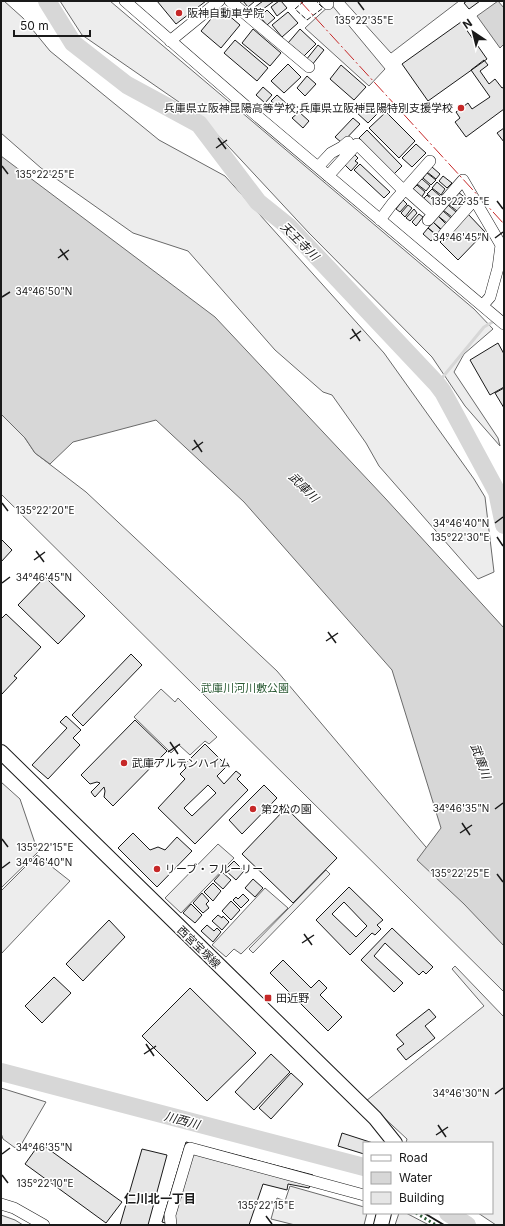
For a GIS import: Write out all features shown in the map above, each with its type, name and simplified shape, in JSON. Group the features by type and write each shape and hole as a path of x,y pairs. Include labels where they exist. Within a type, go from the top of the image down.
{"main road":[{"name":"西宮宝塚線","path":"1,752 375,1118 394,1142"},
{"path":"381,1225 384,1214"}],"street":[{"path":"124,1 328,176 504,324"},
{"path":"170,41 218,1"},
{"path":"230,1 309,67"},
{"path":"318,167 331,153 348,142"},
{"path":"328,176 357,144 366,157 388,179 404,190 431,217 463,180 474,200 503,244 490,297 483,305"},
{"path":"380,220 430,161"},
{"path":"444,234 474,200"},
{"path":"171,1225 170,1215 190,1148 363,1195"},
{"path":"1,1204 14,1208 44,1225"}],"shaded area":[{"path":"1,1 4,1 23,18 50,51 159,140 225,176 384,353 474,479 485,497 494,572 478,579 379,466 366,443 332,395 323,392 275,350 188,251 133,233 41,168 1,133"},
{"path":"60,1 110,1 474,309 493,329 464,354 454,372 498,438 500,446 465,406 432,357 309,233 202,118 82,35"},
{"path":"344,1 459,1 391,53"},
{"path":"331,4 385,69 369,86 305,28"},
{"name":"武庫川河川敷公園","path":"1,414 25,438 35,453 86,492 277,671 431,853 504,927 504,992 1,494"},
{"path":"161,689 175,702 178,698 217,737 209,744 205,741 190,755 179,745 171,753 134,717"},
{"path":"1,782 20,799 38,852 1,888"},
{"path":"218,844 234,858 181,913 165,898"},
{"path":"37,855 70,881 1,954 1,891"},
{"path":"326,870 330,874 253,953 249,949"},
{"path":"265,888 288,908 241,954 234,949 226,957 212,945"},
{"path":"455,966 504,1017 504,1225 496,1225 480,1214 493,1214 493,1142 406,1142 407,1139 366,1101 484,1006 452,969"},
{"path":"1,1088 46,1102 18,1150 3,1139 1,1133"},
{"path":"290,1186 363,1207 363,1214 367,1214 364,1225 295,1225 271,1219 277,1198 285,1201"},
{"path":"399,1214 408,1214 429,1225 395,1225"},
{"path":"1,1215 15,1220 23,1225 1,1225"}],"water":[{"path":"498,1 504,8 504,44 500,48 477,16"},
{"name":"武庫川","path":"1,156 215,317 385,498 504,628 504,946 464,904 417,860 441,828 392,670 244,502 156,420 73,442 50,464 35,453 25,438 1,414"}],"building":[{"name":"阪神自動車学院","path":"157,1 206,1 176,24"},
{"path":"243,1 255,1 248,7"},
{"path":"263,1 274,1 255,15 251,10"},
{"path":"281,1 287,8 277,16 271,7"},
{"path":"467,1 480,1 469,9 464,3"},
{"path":"220,8 240,25 221,48 201,31"},
{"path":"267,10 275,18 267,25 260,17"},
{"path":"288,12 298,23 282,37 272,25"},
{"path":"461,22 487,59 428,101 402,64"},
{"path":"253,29 281,53 270,66 242,43"},
{"path":"300,29 316,44 303,57 288,43"},
{"path":"235,40 268,68 257,81 224,53"},
{"path":"318,45 324,50 312,65 306,60"},
{"path":"484,60 488,65 480,71 489,84 495,79 502,88 504,87 504,109 466,137 455,122 460,118 456,112 468,103 472,109 490,97 471,70"},
{"path":"288,64 301,77 284,93 271,81"},
{"path":"341,65 366,87 354,100 330,79"},
{"path":"307,76 316,84 305,96 297,88"},
{"path":"263,87 272,95 265,103 256,95"},
{"path":"277,95 287,104 281,110 271,101"},
{"path":"364,103 377,114 368,123 356,112"},
{"path":"299,112 309,121 303,128 292,118"},
{"path":"386,112 415,141 399,158 369,128"},
{"path":"353,118 360,124 342,143 335,137"},
{"path":"504,128 504,142 497,133"},
{"path":"367,130 402,166 394,174 359,138"},
{"path":"416,144 426,153 412,167 402,158"},
{"path":"354,154 358,158 355,161 358,163 351,171 344,164"},
{"path":"360,164 390,192 384,198 354,170"},
{"path":"432,167 440,174 436,179 427,172"},
{"path":"427,173 436,180 431,185 423,178"},
{"path":"443,176 452,183 447,188 439,181"},
{"path":"422,179 430,186 426,191 417,184"},
{"path":"437,182 445,189 441,195 432,188"},
{"path":"417,185 425,192 421,198 412,190"},
{"path":"432,189 440,196 436,201 427,194"},
{"path":"458,192 467,199 462,204 454,197"},
{"path":"427,195 435,202 430,207 422,200"},
{"path":"453,198 462,206 457,211 448,204"},
{"path":"403,200 407,204 400,212 396,209"},
{"path":"408,205 412,208 405,217 401,213"},
{"path":"448,205 456,212 452,217 443,210"},
{"path":"414,209 417,213 410,221 406,218"},
{"path":"443,211 451,218 447,223 438,216"},
{"path":"419,214 423,217 416,226 412,222"},
{"path":"468,214 485,232 458,260 440,242"},
{"path":"438,216 446,224 441,229 433,222"},
{"path":"433,222 441,230 437,235 428,228"},
{"path":"428,228 436,235 431,241 423,234"},
{"path":"498,343 504,354 504,387 490,395 470,360"},
{"path":"504,388 504,408 495,393"},
{"path":"1,539 12,550 1,562"},
{"path":"45,577 85,616 58,644 18,605"},
{"path":"6,614 41,647 14,676 17,678 1,695 1,619"},
{"path":"131,654 142,665 83,726 72,715"},
{"path":"66,716 81,730 73,738 80,745 48,779 32,765 67,728 60,722"},
{"name":"武庫アルテンハイム","path":"135,720 167,751 113,806 104,797 104,787 95,797 91,792 100,783 97,782 90,784 81,775"},
{"path":"205,744 227,766 217,776 224,784 236,771 241,775 237,779 248,790 195,844 158,808 185,779 180,774 186,768 184,765","holes":["208,785 216,793 192,816 184,808"]},
{"name":"第2松の園","path":"264,785 277,798 242,834 229,820"},
{"path":"286,808 337,858 293,903 242,854"},
{"name":"リーブ・フルーリー","path":"133,833 150,850 158,847 165,850 177,837 192,851 157,887 118,848"},
{"path":"234,861 244,871 236,880 225,870"},
{"path":"222,872 231,880 223,889 214,881"},
{"path":"253,879 263,888 255,897 245,888"},
{"path":"213,883 221,891 213,901 204,892"},
{"path":"349,887 383,920 377,925 381,929 375,935 372,933 350,955 316,920","holes":["344,902 367,926 356,937 332,914"]},
{"path":"202,893 209,901 206,904 209,908 203,913 193,903"},
{"path":"243,894 249,900 241,908 233,900 236,897 238,899"},
{"path":"231,901 240,910 231,920 222,911"},
{"path":"191,904 202,915 195,923 183,913"},
{"path":"218,915 222,918 223,916 229,922 222,930 212,921"},
{"path":"109,920 125,937 83,981 66,964"},
{"path":"207,925 214,931 217,928 221,932 213,942 201,931"},
{"path":"392,928 433,967 426,974 423,971 419,975 385,943 374,956 403,983 394,992 361,960"},
{"path":"283,960 311,988 319,980 327,988 320,995 342,1017 328,1031 270,973"},
{"path":"54,977 71,993 42,1023 25,1006"},
{"path":"190,988 256,1053 207,1101 142,1036"},
{"path":"429,1009 436,1017 425,1026 435,1038 406,1060 397,1049 404,1044 396,1035"},
{"path":"271,1054 290,1072 254,1110 235,1092"},
{"path":"291,1073 303,1084 271,1119 259,1108"},
{"path":"342,1133 370,1142 363,1142 363,1154 338,1146"},
{"path":"186,1142 313,1175 309,1188 288,1184 287,1190 263,1184 249,1225 172,1225 162,1222"},
{"path":"40,1143 122,1202 106,1223 25,1164"},
{"path":"142,1149 167,1155 148,1225 120,1225"}],"waterway":[{"name":"天王寺川","path":"47,1 73,43 127,85 199,124 258,202 288,226 437,384 443,392 497,492 504,525"},
{"path":"437,384 484,327 496,320"},
{"name":"川西川","path":"1,1072 363,1167"},
{"name":"川西川","path":"450,1214 467,1225"}],"hedge":[{"path":"418,1214 436,1225"}],"fence":[{"path":"304,1 295,9 307,20 323,8 316,1"}],"wall":[{"path":"426,1214 444,1225"}],"power":[{"path":"300,1 504,224"}],"place":[{"name":"阪神自動車学院","path":"179,13"},
{"name":"兵庫県立阪神昆陽高等学校;兵庫県立阪神昆陽特別支援学校","path":"461,108"},
{"name":"武庫アルテンハイム","path":"124,763"},
{"name":"第2松の園","path":"253,809"},
{"name":"リーブ・フルーリー","path":"157,869"},
{"name":"田近野","path":"268,998"}],"district":[{"name":"仁川北一丁目","path":"160,1198"}]}
